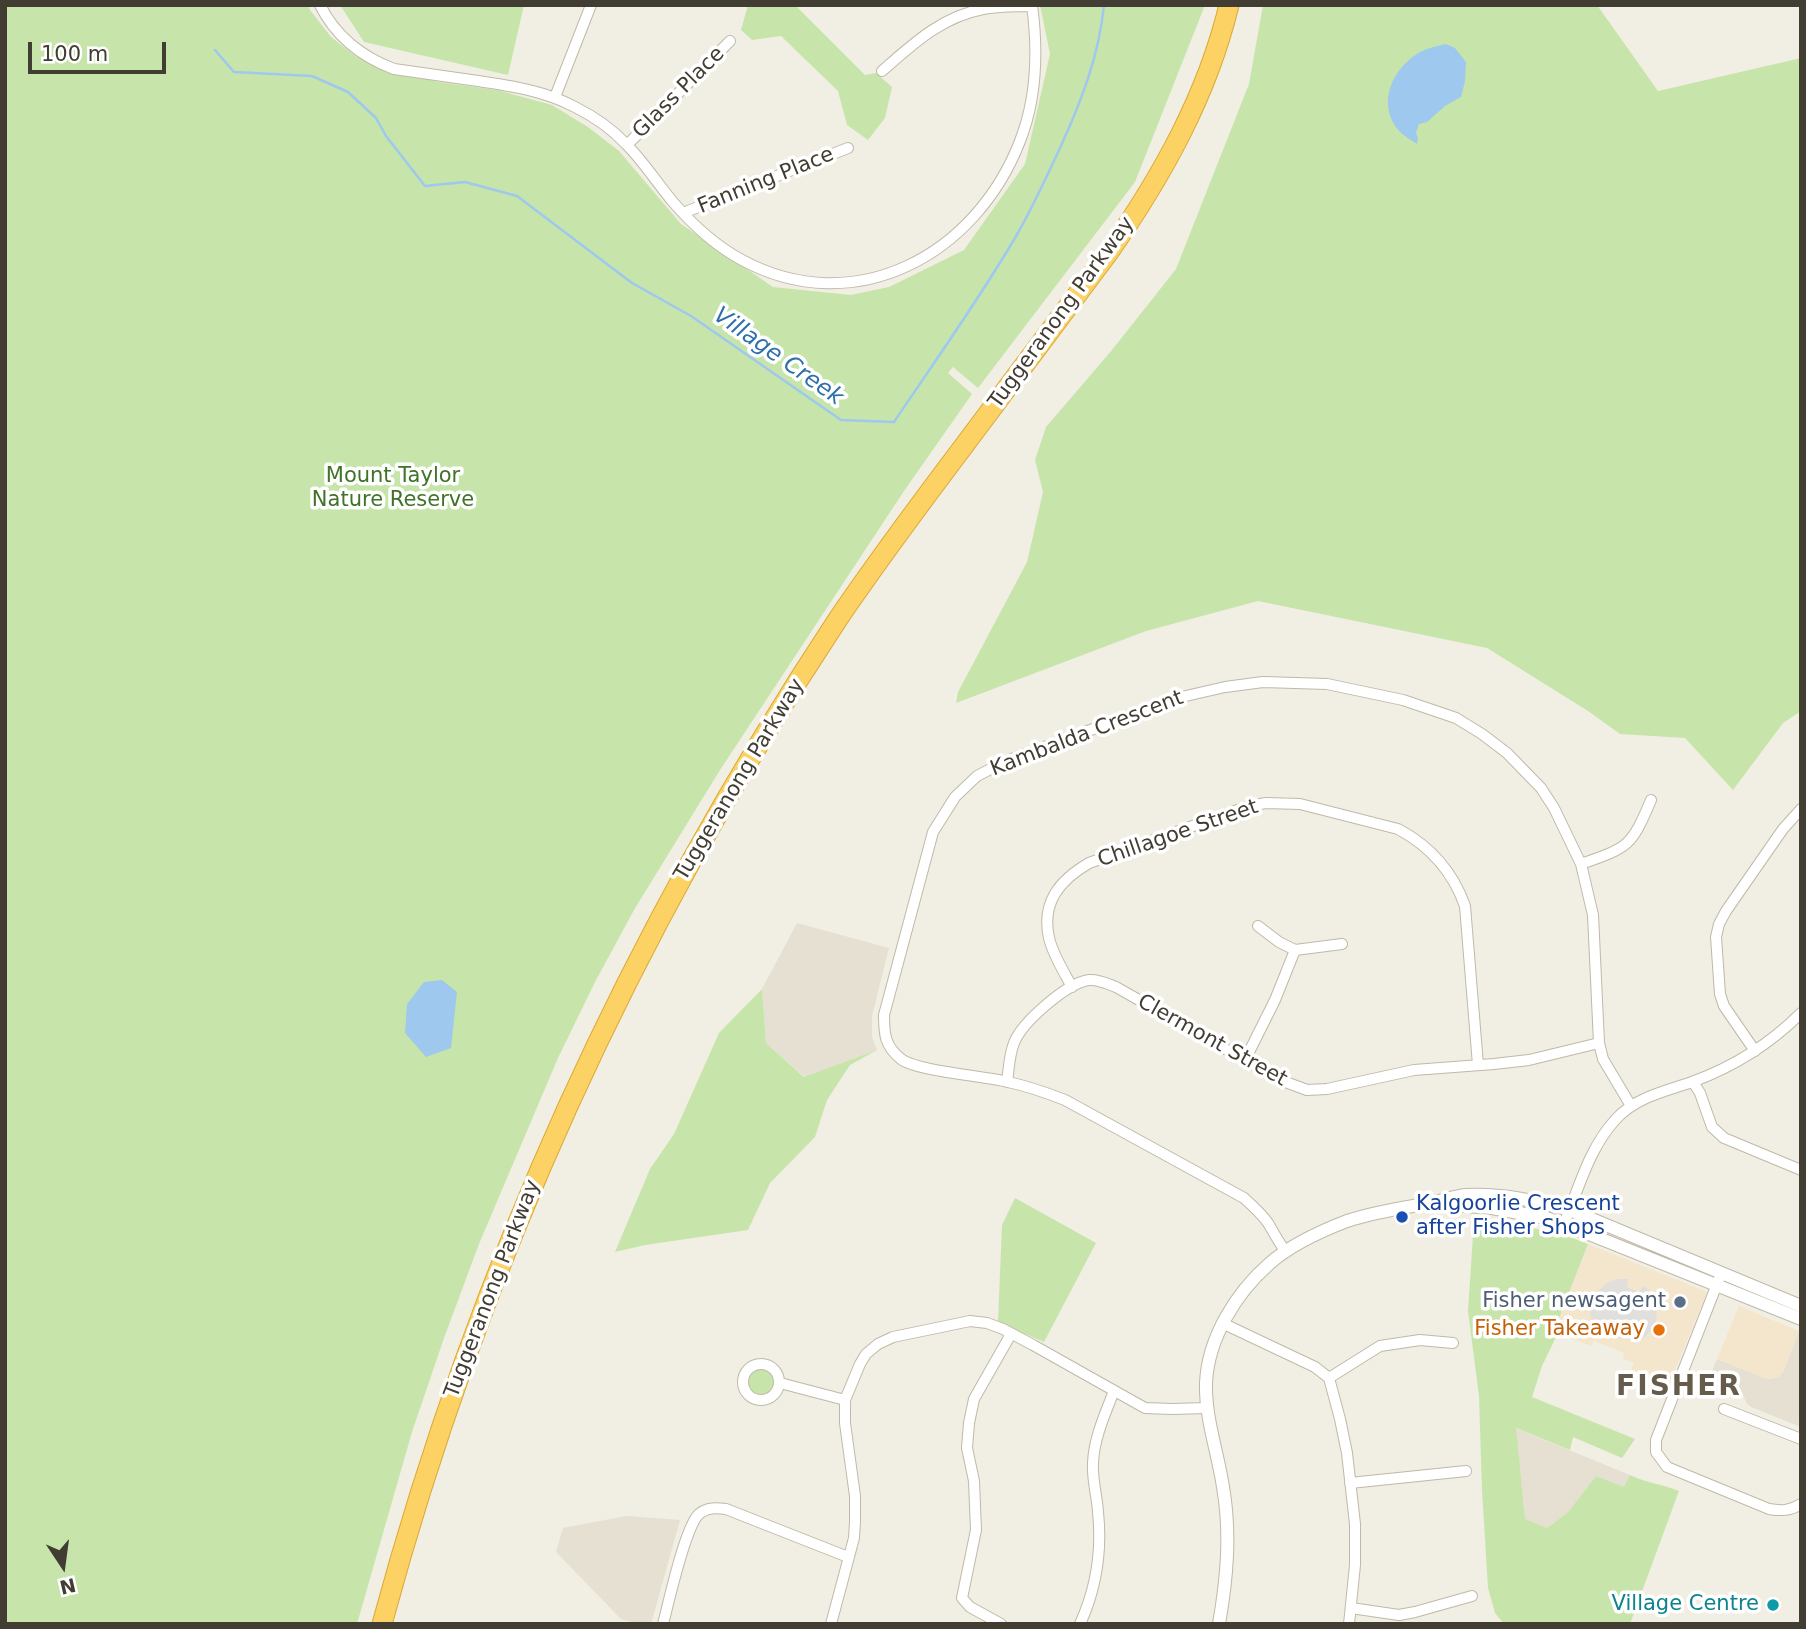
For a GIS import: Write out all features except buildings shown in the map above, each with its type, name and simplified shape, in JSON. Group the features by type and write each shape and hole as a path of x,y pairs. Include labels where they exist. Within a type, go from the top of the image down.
{"highway":[{"name":"Tuggeranong Parkway","path":"369,1624 433,1411 506,1215 585,1039 644,921 733,764 814,633 903,507 1098,246 1135,192 1178,112 1207,38 1216,5"},
{"name":"Tuggeranong Parkway","path":"382,1624 425,1472 499,1266 572,1094 652,932 752,755 839,618 1137,212 1161,174 1188,121 1211,66 1229,5"}],"street":[{"path":"320,5 342,36 375,62 394,69 520,87 555,97 593,117 627,145 684,213 705,233 739,258 764,271 802,282 851,283 894,272 944,244 967,224 986,202 1010,165 1027,120 1036,51 1032,5 984,9 945,21 927,32 882,71"},
{"path":"555,97 591,5"},
{"name":"Glass Place","path":"627,145 730,41"},
{"name":"Fanning Place","path":"684,213 848,148"},
{"name":"Kambalda Crescent","path":"1286,1252 1260,1213 1244,1198 1065,1100 1007,1082 917,1066 903,1060 888,1045 884,1032 884,1015 933,832 955,797 977,776 1004,762 1177,698 1263,682 1326,684 1403,700 1456,718 1507,753 1541,788 1554,808 1581,864 1593,915 1603,1059 1631,1106"},
{"path":"1581,864 1613,853 1634,838 1651,800"},
{"name":"Chillagoe Street","path":"1072,987 1049,939 1047,924 1052,899 1061,884 1075,872 1089,863 1249,806 1266,803 1300,804 1398,829 1427,848 1450,874 1465,906 1478,1065"},
{"path":"1755,1051 1724,1006 1720,994 1716,937 1726,911 1801,809"},
{"path":"1258,926 1295,950 1342,944"},
{"path":"1245,1060 1275,1000 1295,950"},
{"name":"Clermont Street","path":"1007,1082 1014,1043 1027,1022 1072,987 1081,982 1097,980 1116,987 1280,1080 1307,1090 1327,1089 1414,1070 1530,1059 1600,1043"},
{"path":"1564,1224 1587,1166 1604,1133 1618,1117 1631,1106 1661,1091 1693,1082 1755,1051 1800,1016"},
{"path":"1693,1082 1700,1093 1712,1127 1724,1138 1801,1170"},
{"path":"1219,1624 1225,1591 1228,1533 1223,1488 1208,1408 1206,1381 1210,1357 1228,1313 1255,1277 1270,1262 1306,1240 1348,1221 1374,1213 1464,1195 1537,1201 1570,1210 1801,1319"},
{"path":"1430,1203 1518,1212 1564,1224 1801,1306"},
{"path":"1719,1279 1656,1440 1657,1452 1667,1467 1769,1510 1783,1511 1801,1504"},
{"path":"831,1624 854,1538 855,1496 845,1423 845,1400 866,1354 878,1345 893,1337 970,1321 987,1323 1145,1408 1208,1408"},
{"path":"1223,1323 1315,1367 1329,1378 1340,1419 1355,1524 1355,1565 1349,1624"},
{"path":"1001,1624 970,1607 962,1598 976,1530 974,1481 967,1448 974,1399 1011,1334"},
{"path":"1329,1378 1380,1346 1420,1340 1453,1343"},
{"path":"780,1383 845,1400"},
{"path":"1080,1624 1094,1583 1099,1548 1093,1463 1095,1444 1114,1391"},
{"path":"1724,1409 1801,1439"},
{"path":"1350,1483 1466,1471"},
{"path":"663,1624 690,1527 707,1509 726,1509 848,1557"},
{"path":"1351,1608 1398,1615 1472,1596"}],"shaded area":[{"path":"797,923 889,948 872,1016 872,1037 877,1050 805,1077 766,1043 762,989"},
{"path":"1588,1244 1707,1292 1668,1387 1629,1374 1634,1363 1623,1359 1624,1353 1594,1341 1591,1346 1558,1333 1556,1326"},
{"path":"1628,1279 1627,1287 1639,1292 1643,1286 1648,1289 1657,1309 1656,1321 1651,1331 1633,1344 1630,1339 1612,1338 1599,1325 1593,1327 1591,1320 1593,1299 1607,1283"},
{"path":"1739,1306 1799,1331 1783,1372 1778,1377 1768,1379 1717,1359"},
{"path":"1799,1331 1801,1427 1751,1407 1736,1390 1719,1394 1705,1388 1717,1359 1768,1379 1778,1377 1783,1372"},
{"path":"1515,1428 1630,1475 1625,1488 1596,1476 1568,1512 1547,1528 1525,1520"},
{"path":"626,1516 680,1520 651,1624 638,1624 621,1619 556,1552 563,1528"}],"green space":[{"name":"Mount Taylor Nature Reserve","path":"5,5 308,5 331,37 357,57 395,72 439,82 497,90 552,105 588,127 619,151 681,224 773,287 851,295 889,287 964,250 1025,164 1050,54 1040,5 1205,5 1135,182 978,388 953,367 948,373 972,394 904,491 720,770 634,910 595,982 558,1058 479,1244 444,1338 412,1432 357,1624 5,1624"},
{"path":"340,5 524,5 508,75 364,42"},
{"path":"748,5 795,5 865,75 876,73 892,87 885,118 868,140 847,125 838,91 781,36 752,40 741,30"},
{"path":"1263,5 1597,5 1658,91 1801,58 1801,711 1783,723 1733,790 1685,738 1620,734 1487,648 1258,601 1146,631 956,703 958,692 1027,562 1043,492 1035,460 1046,427 1176,269 1249,84"},
{"path":"762,989 766,1043 804,1077 877,1050 850,1065 827,1100 815,1137 770,1183 748,1230 615,1252 650,1169 674,1134 719,1033"},
{"path":"1015,1198 1096,1243 1044,1342 998,1322 1002,1225"},
{"path":"1474,1220 1532,1228 1588,1244 1556,1326 1558,1333 1542,1366 1532,1397 1635,1439 1622,1458 1573,1437 1570,1450 1516,1428 1525,1519 1547,1528 1568,1512 1596,1476 1624,1487 1630,1475 1679,1491 1630,1624 1504,1624 1495,1613 1488,1588 1479,1396 1468,1311"},
{"path":"761,1368 771,1372 775,1382 771,1392 761,1396 751,1392 747,1382 751,1372"}],"water":[{"path":"1446,44 1455,48 1466,62 1461,97 1445,106 1427,122 1419,124 1417,144 1399,131 1392,121 1388,98 1390,87 1410,59 1423,51"},
{"path":"442,980 457,992 451,1048 426,1057 405,1033 407,1004 424,982"}],"waterway":[{"name":"Village Creek","path":"215,50 234,72 312,76 348,92 376,118 386,136 425,186 465,182 517,196 632,283 691,316 841,420 894,422 986,285 1033,205 1082,96 1098,42 1104,5"}],"place":[{"name":"Kalgoorlie Crescent after Fisher Shops","path":"1402,1217"},
{"name":"Fisher newsagent","path":"1680,1302"},
{"name":"Fisher Takeaway","path":"1659,1330"},
{"name":"Village Centre","path":"1773,1605"}],"district":[{"name":"FISHER","path":"1679,1388"}]}
